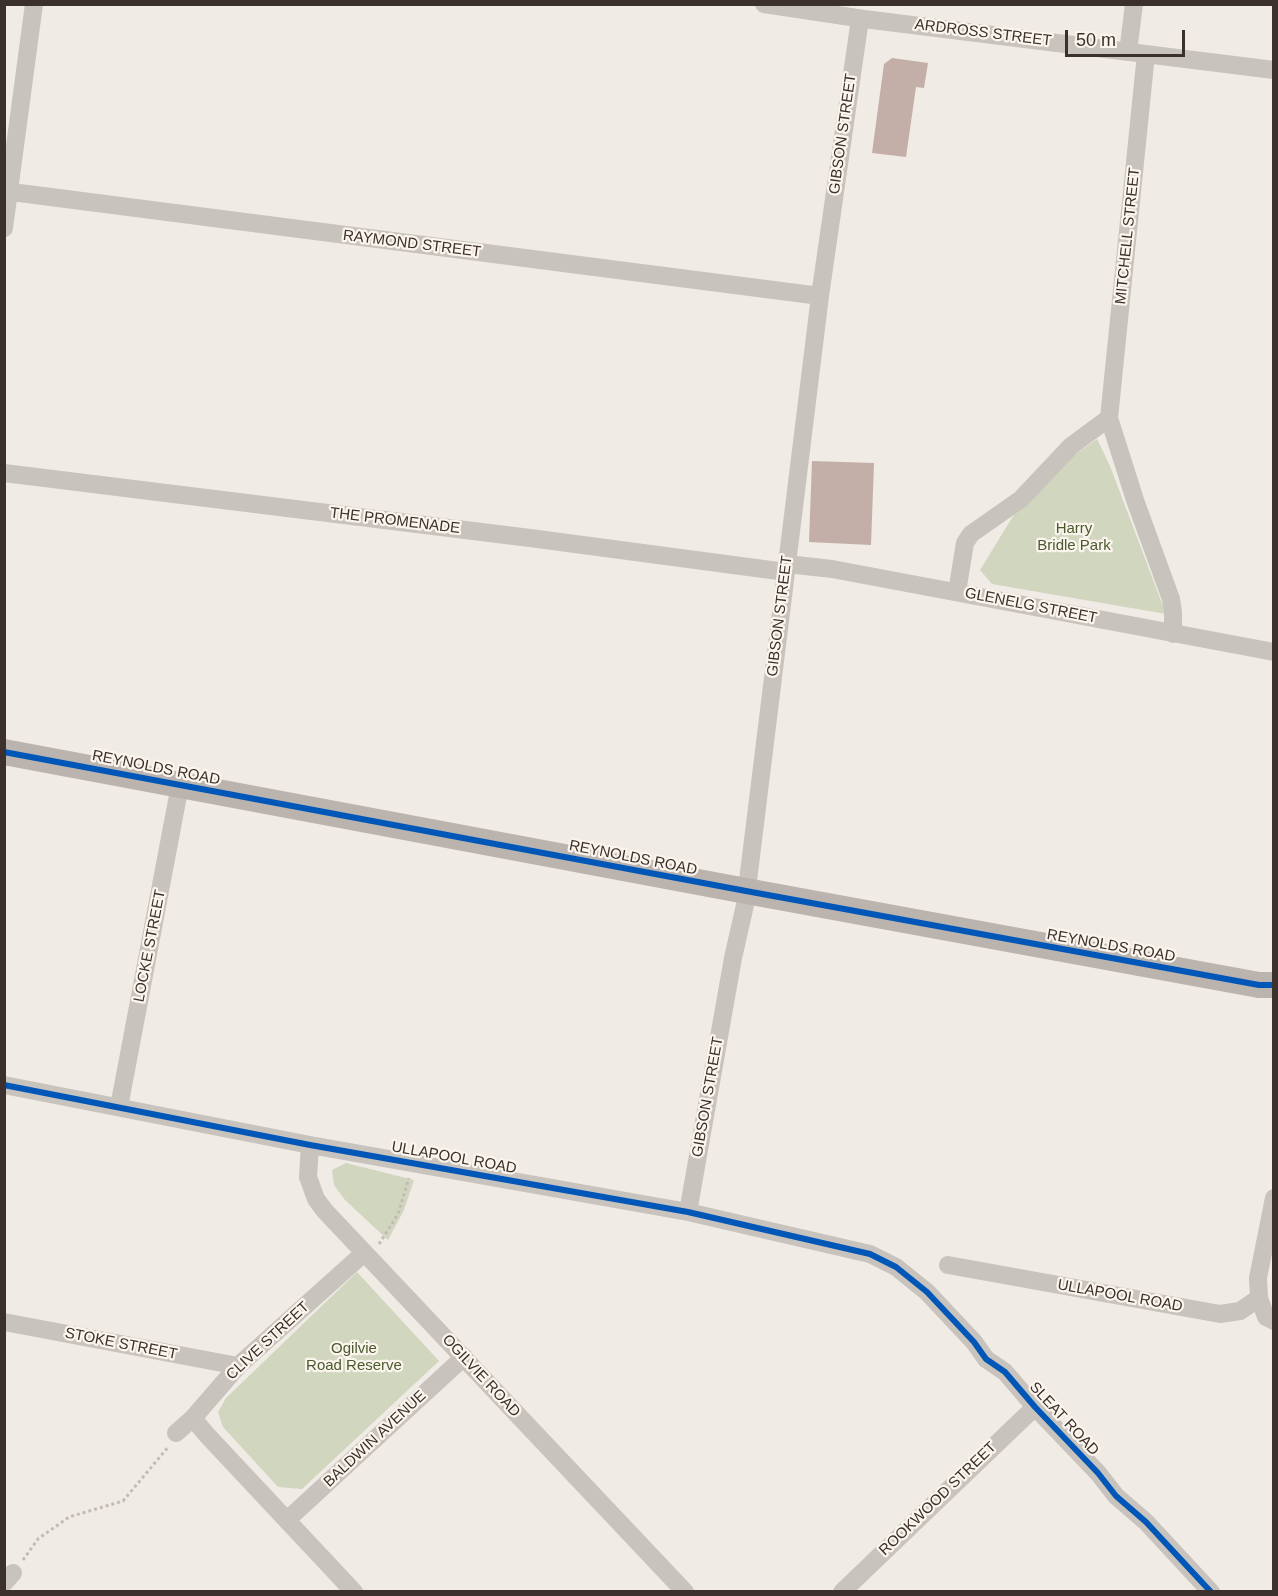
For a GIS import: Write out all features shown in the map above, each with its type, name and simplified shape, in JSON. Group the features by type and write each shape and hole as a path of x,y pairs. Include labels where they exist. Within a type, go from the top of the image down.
{"street":[{"path":"4,228 7,191 34,4"},
{"name":"ARDROSS STREET","path":"764,4 860,19 1274,70"},
{"name":"MITCHELL STREET","path":"1110,418 1137,53 1134,4"},
{"name":"GIBSON STREET","path":"688,1212 746,891 820,296 860,19"},
{"name":"RAYMOND STREET","path":"7,191 820,296"},
{"path":"957,592 965,543 971,534 1021,499 1071,446 1110,418 1135,500 1171,599 1173,634"},
{"name":"THE PROMENADE","path":"4,473 786,568"},
{"name":"GLENELG STREET","path":"786,568 832,569 1274,652"},
{"name":"REYNOLDS ROAD","path":"4,752 1269,988"},
{"name":"LOCKE STREET","path":"119,1107 180,785"},
{"name":"ULLAPOOL ROAD","path":"4,1085 310,1145 688,1212 870,1254 896,1267"},
{"name":"OGILVIE ROAD","path":"310,1145 308,1177 316,1199 325,1211 372,1249 464,1357 685,1592"},
{"path":"1274,1198 1258,1278 1259,1298 1266,1317 1274,1321"},
{"name":"CLIVE STREET","path":"176,1433 193,1418 238,1366 372,1249"},
{"name":"ULLAPOOL ROAD","path":"948,1265 1220,1314 1239,1311 1259,1298"},
{"name":"SLEAT ROAD","path":"896,1267 927,1292 974,1342 986,1359 1005,1372 1098,1473 1116,1496 1146,1522 1211,1592"},
{"name":"STOKE STREET","path":"4,1322 238,1366"},
{"name":"BALDWIN AVENUE","path":"287,1520 464,1357"},
{"name":"ROOKWOOD STREET","path":"842,1592 1035,1407"},
{"path":"193,1418 354,1592"}],"path":[{"path":"372,1249 399,1214 413,1163"},
{"path":"9,1578 38,1539 54,1526 69,1517 123,1501 177,1437 176,1433"}],"green space":[{"name":"Harry Bridle Park","path":"1097,439 1110,466 1166,614 992,584 980,570 1018,508 1057,467"},
{"path":"346,1163 414,1180 404,1210 388,1240 345,1200 334,1185 332,1170"},
{"name":"Ogilvie Road Reserve","path":"357,1272 439,1361 302,1489 278,1487 223,1427 218,1412 226,1398"}],"building":[{"path":"892,58 928,63 924,88 916,87 906,157 872,153 884,64"},
{"path":"812,461 874,463 871,545 809,542"}],"cycle path":[{"path":"4,752 746,891 1259,985 1274,985"},
{"path":"4,1085 310,1145 688,1212 870,1254 896,1267 927,1292 974,1342 986,1359 1005,1372 1098,1473 1116,1496 1146,1522 1211,1592"}]}
